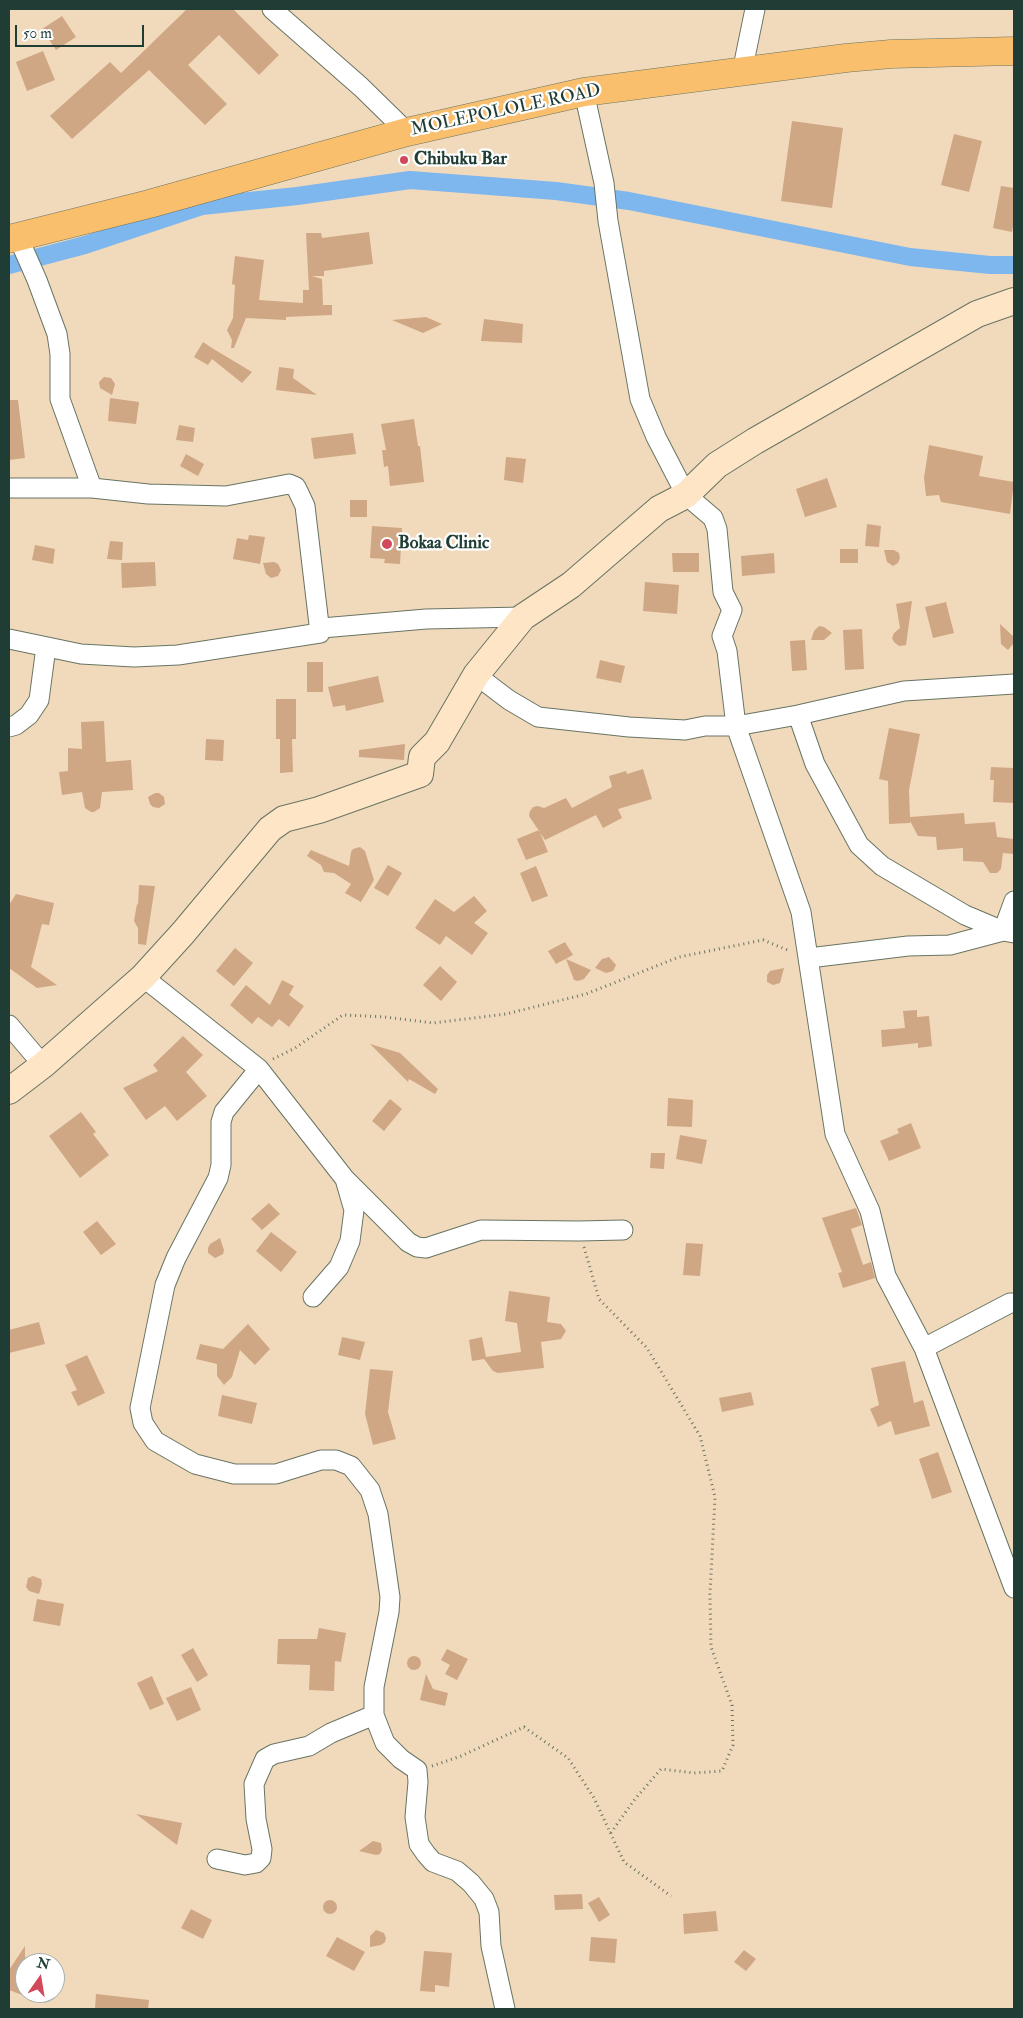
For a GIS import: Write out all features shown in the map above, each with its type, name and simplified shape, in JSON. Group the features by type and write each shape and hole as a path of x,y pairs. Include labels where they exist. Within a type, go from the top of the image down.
{"main road":[{"name":"MOLEPOLOLE ROAD","path":"13,238 148,204 407,132 584,92 846,58 891,54 1014,51"}],"street":[{"path":"272,9 361,87 407,132"},
{"path":"742,72 755,9"},
{"path":"584,92 604,183 608,221 640,399 656,437 686,495 713,518 717,529 723,592 732,610 722,636 727,651 736,726 801,912 835,1134 870,1211 886,1276 924,1348 1014,1588"},
{"path":"13,238 37,280 57,334 60,354 60,400 92,488"},
{"path":"9,1091 43,1065 143,976 183,933 270,830 284,819 319,810 420,774 422,757 437,742 476,675 523,617 571,585 659,509 686,495 717,465 755,441 977,314 1014,301"},
{"path":"9,488 92,488 148,494 226,496 289,484 296,486 306,506 320,633"},
{"path":"320,633 322,628 426,619 523,617"},
{"path":"9,639 81,654 134,657 178,655 320,633"},
{"path":"9,727 16,725 29,715 40,700 46,647"},
{"path":"476,675 509,700 538,717 629,727 685,730 705,726 736,726 798,715 904,691 1014,684"},
{"path":"798,715 815,764 859,845 882,866 965,915 1008,932"},
{"path":"1008,932 1014,901"},
{"path":"809,958 908,946 950,944 1008,932"},
{"path":"143,976 258,1069 345,1179 408,1242 417,1247 426,1248 481,1230 623,1230"},
{"path":"9,1025 43,1065"},
{"path":"258,1069 224,1112 221,1122 221,1165 218,1178 176,1258 165,1285 140,1408 143,1424 155,1441 195,1464 234,1474 276,1474 321,1460 336,1460 351,1466 370,1490 378,1514 390,1597 389,1612 374,1687 374,1715 386,1743 401,1759 417,1770 418,1782 415,1817 419,1844 434,1862 457,1871 484,1899 489,1912 491,1946 506,2009"},
{"path":"313,1297 339,1267 350,1241 354,1210 345,1179"},
{"path":"924,1348 1010,1303 1014,1303"},
{"path":"217,1859 245,1865 256,1863 261,1858 262,1849 256,1819 254,1784 265,1759 274,1754 309,1746 331,1733 374,1715"}],"path":[{"path":"258,1069 262,1063 295,1048 343,1015 385,1017 433,1023 506,1014 586,994 679,957 763,940 809,958"},
{"path":"579,1231 599,1299 647,1348 700,1436 715,1497 710,1594 711,1648 732,1705 733,1745 722,1771 694,1774 660,1769 635,1799 610,1834"},
{"path":"417,1770 461,1756 524,1728 568,1758 594,1798 624,1862 671,1896"}],"building":[{"path":"187,9 233,9 279,55 259,75 219,35 188,65 227,104 205,125 149,70 72,139 50,116 110,62 121,73"},
{"path":"62,16 76,37 56,50 42,29"},
{"path":"43,51 55,80 27,91 16,62"},
{"path":"792,121 843,128 832,208 781,201"},
{"path":"954,134 982,141 969,192 941,185"},
{"path":"1001,186 1014,188 1012,232 993,228"},
{"path":"369,232 373,264 324,271 324,276 312,276 322,279 323,305 332,305 332,315 286,317 286,320 246,318 234,348 231,348 232,340 227,330 233,318 235,285 232,284 235,256 264,260 259,300 303,303 303,290 309,290 306,233 321,233 322,238"},
{"path":"426,317 442,324 423,333 392,320"},
{"path":"484,319 523,324 522,343 481,341"},
{"path":"203,342 252,372 242,383 212,359 208,365 194,357"},
{"path":"279,367 294,369 293,378 317,395 276,390"},
{"path":"104,377 111,378 115,384 112,395 100,388 99,382"},
{"path":"110,398 139,402 136,424 108,421"},
{"path":"9,400 18,400 25,458 9,460"},
{"path":"414,419 418,446 420,446 424,482 390,486 388,466 384,467 382,450 386,450 381,424"},
{"path":"179,425 195,428 193,442 176,440"},
{"path":"353,433 356,454 314,459 311,438"},
{"path":"929,445 983,456 979,476 1014,482 1010,514 941,502 939,495 926,496 924,478"},
{"path":"186,454 204,464 198,476 180,466"},
{"path":"506,457 526,459 523,483 504,480"},
{"path":"827,478 837,507 805,517 796,489"},
{"path":"350,500 367,500 367,517 350,517"},
{"path":"867,524 881,526 879,547 865,546"},
{"path":"372,526 402,528 400,564 384,563 385,559 370,558"},
{"path":"249,535 265,537 260,564 233,559 237,538 248,540"},
{"path":"110,541 123,542 122,560 107,559"},
{"path":"35,545 55,549 53,564 32,560"},
{"path":"840,549 858,549 858,563 840,563"},
{"path":"884,550 894,550 899,553 898,563 893,566 887,562"},
{"path":"672,553 699,553 699,572 673,572"},
{"path":"774,553 775,573 742,576 741,556"},
{"path":"155,562 156,586 122,588 121,563"},
{"path":"274,562 278,564 281,570 278,576 271,578 266,574 263,563"},
{"path":"645,582 679,585 677,614 643,611"},
{"path":"912,601 906,645 899,646 892,638 894,633 900,628 896,604"},
{"path":"946,602 954,633 933,638 925,607"},
{"path":"1000,624 1014,637 1014,643 1008,650 1001,644"},
{"path":"819,626 832,633 824,640 811,640 814,631"},
{"path":"862,629 864,669 845,670 843,630"},
{"path":"805,640 807,670 792,671 790,641"},
{"path":"600,660 625,666 621,683 596,678"},
{"path":"307,662 323,662 323,692 307,692"},
{"path":"378,676 384,702 346,711 345,705 333,707 328,687"},
{"path":"276,699 296,699 296,739 292,739 293,772 280,773 280,739 276,739"},
{"path":"104,721 106,762 131,760 133,790 102,792 100,808 91,812 85,808 82,792 62,795 59,772 68,771 68,748 82,749 81,722"},
{"path":"889,728 920,734 909,790 910,817 964,813 965,824 995,822 997,837 1014,839 1014,854 1003,853 1001,869 997,873 990,873 983,862 963,861 963,848 937,850 936,837 918,836 910,821 910,823 889,824 888,781 879,779"},
{"path":"206,739 224,740 223,761 205,760"},
{"path":"405,744 404,760 359,757 359,750"},
{"path":"991,767 1014,768 1014,803 993,802 994,780 990,780"},
{"path":"643,769 652,799 618,809 622,818 603,828 596,815 545,840 529,816 533,807 544,808 566,798 572,808 612,787 609,776 626,771 627,774"},
{"path":"159,793 164,797 165,804 159,808 153,807 150,804 148,797"},
{"path":"539,830 548,852 526,860 517,839"},
{"path":"360,847 365,851 374,880 361,902 345,893 351,884 334,873 324,872 321,865 307,856 311,850 349,866 351,852 353,849"},
{"path":"388,865 402,873 388,896 374,888"},
{"path":"536,866 548,896 532,902 520,873"},
{"path":"139,885 155,886 146,945 138,944 138,928 134,921 138,905"},
{"path":"16,894 54,903 49,925 42,924 31,967 57,985 37,988 9,968 9,905"},
{"path":"474,896 487,911 474,923 488,933 472,955 446,936 440,945 415,928 435,899 454,912"},
{"path":"565,942 573,955 556,964 548,951"},
{"path":"235,948 253,963 234,986 216,971"},
{"path":"609,957 616,965 613,971 606,973 595,968 602,959"},
{"path":"566,959 591,970 584,979 574,980"},
{"path":"440,966 457,982 441,1001 423,985"},
{"path":"784,968 780,983 773,985 767,982 767,975 770,971"},
{"path":"282,980 294,986 289,995 304,1006 289,1027 279,1019 272,1027 258,1017 252,1024 230,1005 246,985 270,1005"},
{"path":"917,1010 917,1017 929,1016 932,1046 918,1048 918,1043 882,1047 881,1030 905,1028 903,1011"},
{"path":"183,1036 203,1055 186,1072 207,1096 177,1121 165,1106 146,1120 123,1088 158,1071 153,1065"},
{"path":"370,1044 400,1053 438,1089 435,1094 409,1079 408,1082"},
{"path":"668,1098 693,1100 692,1127 667,1126"},
{"path":"390,1099 402,1109 384,1131 372,1121"},
{"path":"81,1112 96,1132 93,1134 109,1155 80,1178 49,1136"},
{"path":"911,1123 921,1148 889,1161 880,1141 899,1133 897,1129"},
{"path":"680,1135 707,1140 702,1164 676,1159"},
{"path":"651,1153 665,1153 664,1169 650,1168"},
{"path":"269,1203 280,1214 262,1230 251,1219"},
{"path":"856,1208 862,1225 851,1229 863,1265 871,1262 875,1278 843,1288 838,1273 842,1272 822,1218"},
{"path":"97,1221 116,1244 101,1255 83,1232"},
{"path":"271,1232 297,1252 281,1272 256,1251"},
{"path":"220,1238 224,1250 223,1254 215,1258 208,1253 208,1248 210,1244"},
{"path":"686,1243 703,1244 700,1276 683,1275"},
{"path":"509,1291 550,1297 547,1322 561,1324 566,1331 561,1339 541,1342 544,1368 498,1373 493,1371 484,1359 472,1361 469,1340 482,1337 486,1357 521,1352 517,1323 505,1321"},
{"path":"39,1322 45,1344 9,1353 9,1330"},
{"path":"248,1324 270,1349 255,1365 240,1350 232,1377 224,1385 217,1376 217,1364 196,1359 200,1344 223,1349"},
{"path":"342,1337 365,1342 360,1360 338,1355"},
{"path":"87,1355 105,1393 78,1406 71,1392 77,1390 65,1365"},
{"path":"905,1361 914,1403 923,1400 930,1426 895,1435 891,1421 878,1427 870,1409 879,1405 871,1368"},
{"path":"370,1369 393,1371 388,1412 396,1439 373,1445 365,1414"},
{"path":"751,1392 754,1405 722,1412 719,1398"},
{"path":"222,1395 257,1403 252,1424 218,1416"},
{"path":"938,1452 952,1492 932,1499 919,1459"},
{"path":"33,1576 41,1579 42,1584 39,1594 29,1591 26,1587 28,1578"},
{"path":"37,1599 64,1604 60,1626 33,1621"},
{"path":"319,1628 346,1633 341,1662 335,1661 334,1691 309,1690 310,1665 277,1664 278,1639 317,1639"},
{"path":"193,1648 208,1675 197,1682 181,1655"},
{"path":"447,1649 468,1659 457,1680 445,1674 450,1665 441,1660"},
{"path":"414,1656 419,1658 421,1663 419,1668 414,1670 409,1668 407,1663 409,1658"},
{"path":"426,1674 433,1689 448,1693 445,1706 420,1700"},
{"path":"152,1676 164,1704 150,1710 137,1683"},
{"path":"191,1687 201,1710 177,1721 166,1698"},
{"path":"136,1814 182,1823 177,1845"},
{"path":"373,1841 381,1843 382,1850 380,1854 376,1855 359,1851"},
{"path":"582,1894 583,1909 555,1910 554,1895"},
{"path":"599,1897 610,1915 599,1922 588,1903"},
{"path":"330,1900 335,1902 337,1907 335,1912 330,1914 325,1912 323,1907 325,1902"},
{"path":"191,1909 212,1920 203,1939 181,1928"},
{"path":"716,1911 718,1931 684,1934 683,1914"},
{"path":"376,1930 384,1933 385,1942 381,1945 370,1947 370,1936"},
{"path":"337,1937 365,1952 354,1971 326,1956"},
{"path":"591,1937 617,1939 615,1963 589,1961"},
{"path":"25,1946 25,1953 20,1953"},
{"path":"744,1950 756,1959 746,1971 734,1962"},
{"path":"424,1951 452,1953 449,1987 435,1985 435,1992 420,1991"},
{"path":"15,1961 15,1992 9,1990 9,1970"},
{"path":"96,1994 149,2000 148,2009 95,2009"}],"waterway":[{"path":"9,265 85,245 202,206 297,196 410,180 556,191 629,201 910,257 990,265 1014,265"}],"place":[{"name":"Chibuku Bar","path":"404,160"},
{"name":"Bokaa Clinic","path":"387,544"}]}
